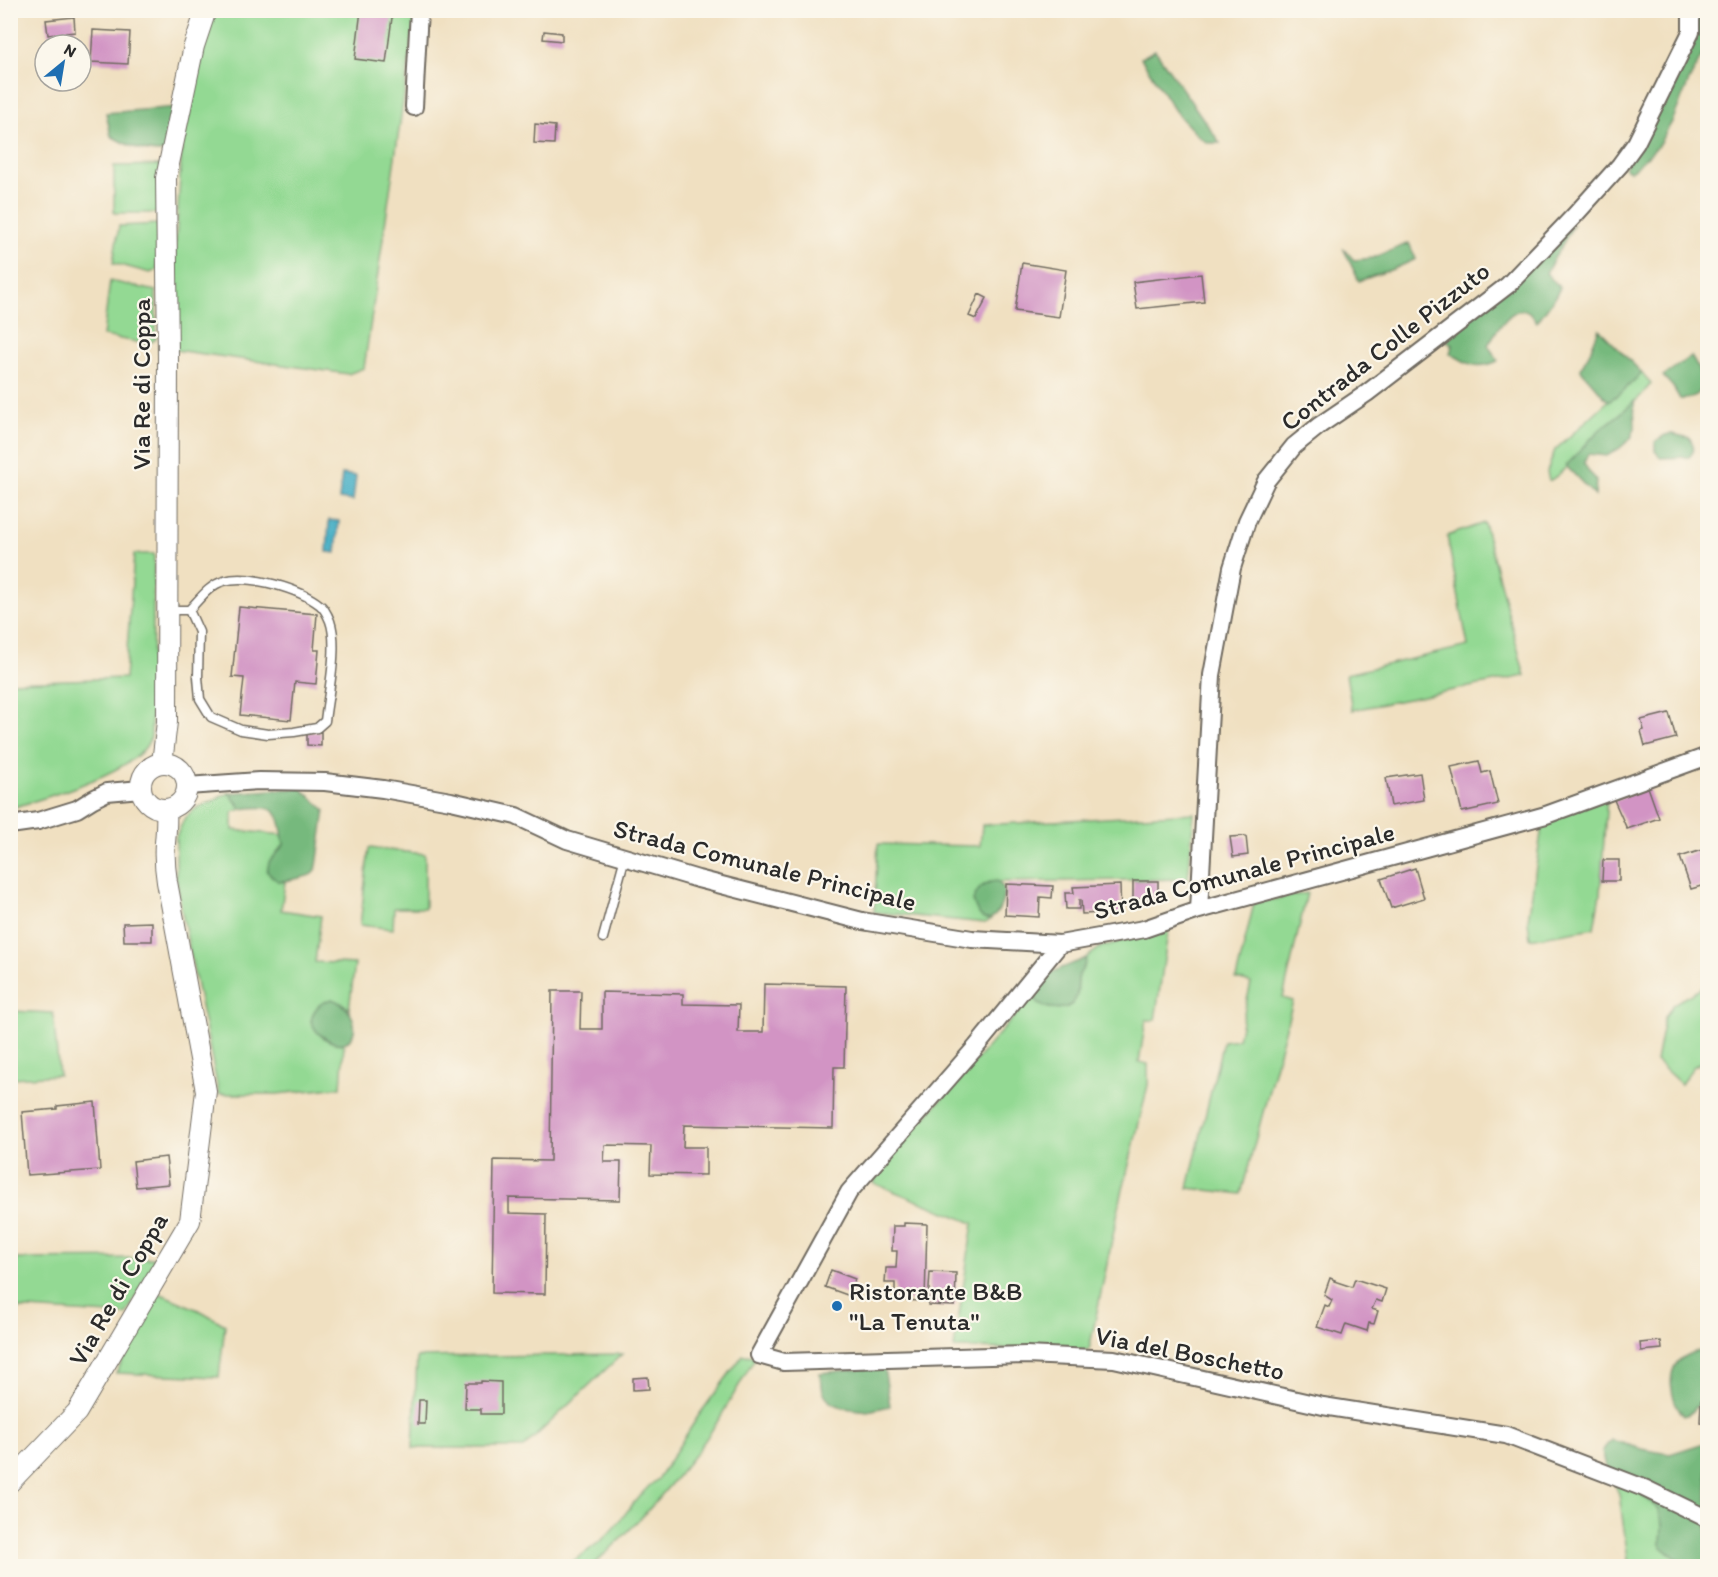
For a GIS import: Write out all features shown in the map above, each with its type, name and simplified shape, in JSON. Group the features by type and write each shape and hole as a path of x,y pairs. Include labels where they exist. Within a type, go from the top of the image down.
{"street":[{"name":"Via Re di Coppa","path":"162,763 167,722 166,178 194,45 206,10"},
{"path":"414,107 419,10"},
{"name":"Contrada Colle Pizzuto","path":"1199,910 1212,675 1232,568 1247,521 1266,481 1294,446 1508,285 1574,216 1620,165 1636,143 1691,32 1690,18 1695,10"},
{"name":"Strada Comunale Principale","path":"187,786 259,781 325,782 451,801 516,816 567,840 698,879 862,921 972,939 1060,944 1144,929 1199,910 1546,815 1707,756"},
{"path":"162,763 178,767 185,776 187,786 183,799 173,807 166,809 147,802 141,789 146,772 151,767 162,763"},
{"path":"10,825 77,809 108,792 141,789"},
{"name":"Via Re di Coppa","path":"10,1482 77,1412 190,1221 206,1091 166,882 166,809"},
{"name":"Via del Boschetto","path":"1060,944 976,1047 849,1192 759,1355 784,1362 1026,1354 1114,1359 1323,1406 1506,1435 1644,1488 1707,1519"}],"lane":[{"path":"167,610 189,610 210,589 223,581 241,579 276,585 302,594 322,606 330,621 334,645 325,721 317,728 268,734 241,730 212,717 200,699 199,632 189,610"},
{"path":"603,938 625,857"}],"green space":[{"path":"211,11 414,11 416,14 364,368 348,374 175,350 173,286 182,146"},
{"path":"1689,11 1707,11 1707,70 1702,55 1672,122 1657,147 1630,171 1625,168 1692,33"},
{"path":"1155,50 1220,143 1208,143 1199,137 1175,111 1141,58"},
{"path":"177,107 168,151 153,152 138,149 111,136 106,113"},
{"path":"166,165 159,213 114,213 114,166"},
{"path":"158,224 157,270 150,273 113,263 119,226"},
{"path":"1574,224 1546,273 1560,288 1537,322 1527,311 1521,310 1509,316 1488,345 1498,361 1491,364 1473,365 1450,353 1453,345 1446,341"},
{"path":"1409,243 1416,259 1359,281 1343,248 1354,260 1373,258"},
{"path":"110,281 156,291 156,339 148,344 103,336"},
{"path":"1599,329 1642,373 1621,393 1608,401 1580,369"},
{"path":"1691,356 1700,371 1702,387 1692,397 1680,399 1663,376"},
{"path":"1642,373 1651,383 1646,390 1593,437 1563,471 1549,481 1547,472 1555,450"},
{"path":"1634,401 1635,428 1631,438 1607,456 1588,454 1584,463 1596,479 1595,496 1566,466 1598,431"},
{"path":"1672,434 1690,438 1694,448 1689,457 1661,458 1655,451 1655,442 1665,435"},
{"path":"1484,523 1525,676 1352,710 1346,674 1468,646 1447,536"},
{"path":"134,554 154,554 151,737 145,748 119,768 62,792 11,808 11,682 125,678"},
{"path":"301,788 325,810 317,866 310,875 278,881 267,872 269,862 284,845 278,817 270,809 242,809 229,793"},
{"path":"229,793 242,809 233,812 233,830 283,835 284,845 276,853 278,881 285,882 281,910 321,916 315,962 355,964 349,1009 342,1003 311,1021 324,1038 344,1044 341,1087 277,1094 219,1094 182,913 176,876 176,837 184,819 195,809"},
{"path":"1607,798 1600,894 1594,928 1530,939 1528,920 1543,820"},
{"path":"1194,813 1188,879 992,882 985,884 985,918 991,919 985,923 874,912 878,844 980,846 982,825"},
{"path":"369,848 425,854 425,908 394,908 393,929 360,925"},
{"path":"997,881 1004,888 1001,906 992,918 987,919 977,911 973,900 982,886"},
{"path":"1307,893 1283,998 1293,1001 1241,1194 1188,1188 1223,1041 1238,1039 1251,983 1236,979 1254,903"},
{"path":"1169,927 1155,1020 1146,1020 1139,1062 1148,1064 1148,1085 1120,1202 1089,1350 954,1348 973,1223 873,1183 892,1153 1034,994 1038,1004 1049,1008 1066,1007 1075,1000 1078,977 1086,958 1101,947"},
{"path":"1086,958 1078,977 1077,994 1071,1004 1061,1008 1049,1008 1038,1004 1034,994 1043,979 1055,971"},
{"path":"1707,985 1707,1059 1693,1067 1681,1084 1656,1061 1664,1019 1673,1004"},
{"path":"332,999 343,1005 354,1023 351,1038 345,1043 336,1043 325,1038 316,1031 311,1021 318,1007"},
{"path":"11,1011 53,1013 59,1075 12,1078"},
{"path":"156,1258 126,1315 11,1308 10,1259"},
{"path":"159,1293 203,1312 225,1325 219,1377 116,1373"},
{"path":"1707,1349 1707,1397 1691,1413 1684,1416 1675,1402 1671,1385 1674,1368 1685,1356"},
{"path":"622,1354 523,1448 413,1448 417,1357"},
{"path":"743,1355 756,1356 710,1433 669,1487 591,1566 567,1566 604,1538 643,1492 658,1479 699,1415"},
{"path":"884,1367 890,1406 868,1411 844,1408 830,1402 823,1392 820,1373"},
{"path":"1611,1440 1670,1454 1707,1442 1707,1566 1692,1565 1682,1561 1661,1546 1662,1525 1659,1509 1607,1471 1602,1451"},
{"path":"1613,1480 1638,1492 1659,1509 1662,1525 1661,1546 1683,1563 1683,1566 1629,1566 1619,1494"}],"water":[{"path":"342,474 356,476 353,501 339,499"},
{"path":"329,520 339,521 336,553 327,552"}],"building":[{"path":"361,10 393,10 386,63 355,59"},
{"path":"74,17 75,32 48,33 46,20"},
{"path":"93,30 130,32 128,64 93,62"},
{"path":"544,31 562,33 562,41 543,39"},
{"path":"535,124 555,126 554,144 534,143"},
{"path":"1022,263 1066,270 1059,317 1015,311"},
{"path":"1201,274 1204,302 1137,309 1133,282"},
{"path":"979,294 987,298 976,319 969,316"},
{"path":"239,607 317,614 314,650 319,650 316,684 295,682 291,720 240,715 244,678 232,677"},
{"path":"1669,713 1676,738 1645,746 1641,720"},
{"path":"307,732 321,732 321,746 307,745"},
{"path":"1479,761 1482,773 1490,771 1498,804 1462,812 1451,767"},
{"path":"1420,773 1424,800 1391,806 1386,778"},
{"path":"1648,787 1659,818 1627,829 1614,800"},
{"path":"1246,836 1248,855 1233,857 1230,837"},
{"path":"1708,848 1708,884 1691,889 1680,857"},
{"path":"1603,860 1619,860 1619,881 1602,881"},
{"path":"1415,868 1424,898 1391,908 1381,879"},
{"path":"1133,881 1158,881 1158,899 1133,899"},
{"path":"1006,884 1053,886 1052,898 1040,897 1039,917 1005,915"},
{"path":"1120,885 1121,915 1082,914 1081,900 1079,900 1079,909 1066,909 1065,893 1074,893 1073,887"},
{"path":"152,922 152,941 124,941 123,923"},
{"path":"764,984 846,986 844,1067 834,1067 833,1128 684,1125 683,1147 706,1147 706,1175 650,1174 651,1146 605,1145 604,1162 621,1162 620,1200 509,1198 509,1213 546,1214 545,1294 492,1293 494,1160 550,1161 552,991 581,991 580,1029 602,1029 602,992 683,994 683,1004 739,1005 738,1032 763,1032"},
{"path":"95,1102 100,1170 27,1175 22,1112"},
{"path":"166,1157 169,1184 136,1187 133,1161"},
{"path":"904,1223 927,1224 925,1301 895,1300 895,1283 885,1283 886,1268 896,1268 897,1251 892,1251 893,1226 904,1226"},
{"path":"831,1270 855,1279 850,1296 825,1287"},
{"path":"930,1272 956,1273 955,1306 928,1305"},
{"path":"1330,1278 1352,1287 1355,1279 1386,1289 1382,1302 1376,1300 1372,1309 1378,1311 1374,1324 1369,1323 1367,1331 1346,1324 1342,1335 1317,1327 1325,1305 1329,1307 1332,1300 1324,1295"},
{"path":"1661,1341 1662,1349 1641,1351 1640,1343"},
{"path":"648,1377 649,1389 633,1390 633,1378"},
{"path":"481,1381 501,1382 501,1414 481,1414 481,1409 465,1409 466,1383 481,1383"},
{"path":"419,1400 426,1400 425,1424 418,1424"},
{"path":"1701,1400 1708,1400 1708,1424 1700,1423"}],"place":[{"name":"Ristorante B&B \"La Tenuta\"","path":"837,1306"}]}
